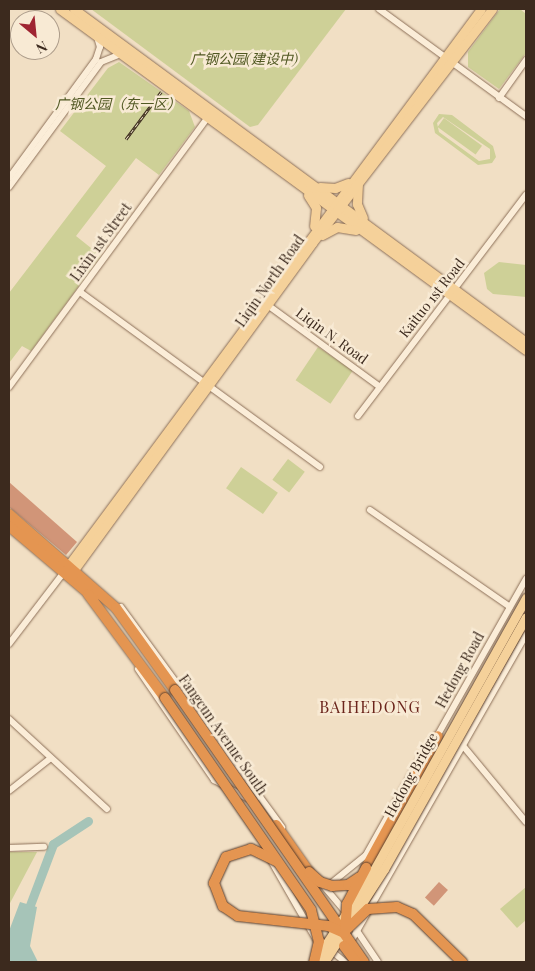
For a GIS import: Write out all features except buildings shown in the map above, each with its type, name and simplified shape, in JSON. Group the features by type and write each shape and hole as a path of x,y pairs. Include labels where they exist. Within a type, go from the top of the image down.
{"highway":[{"name":"Fangcun Avenue South","path":"9,514 71,572 120,614 170,694 240,777 333,917"},
{"name":"Fangcun Avenue South","path":"9,526 71,572 86,592 116,619 356,962"},
{"path":"170,694 314,919 318,945 314,962"},
{"path":"356,962 345,939 344,920 349,899 438,736"},
{"path":"240,777 316,880 328,886 344,886 358,879 366,868"},
{"path":"281,865 256,850 233,852 217,869 214,883 218,898 238,916 328,926 350,942"},
{"path":"348,929 372,908 397,907 413,914 462,962"},
{"path":"333,917 364,962"},
{"path":"333,917 371,962"}],"main road":[{"path":"60,9 121,54 364,219 526,350"},
{"path":"74,9 333,211 526,342"},
{"name":"Liqin North Road","path":"449,60 480,9"},
{"name":"Liqin North Road","path":"71,572 310,240 449,60 492,9"},
{"path":"314,186 335,188 354,182 357,204 364,219"},
{"path":"301,187 316,208 315,224 310,240"},
{"path":"310,240 344,226 382,245"},
{"path":"382,245 383,238 389,238"},
{"name":"Liqin North Road","path":"207,384 269,306 310,240"},
{"name":"Hedong Bridge","path":"314,962 370,877 526,598"},
{"name":"Hedong Bridge","path":"324,962 348,929 526,617"}],"street":[{"path":"379,9 526,116"},
{"path":"9,178 96,59 100,47 97,36"},
{"path":"9,186 101,62 121,54"},
{"path":"499,98 526,60"},
{"name":"Lixin 1st Street","path":"9,388 210,114"},
{"name":"Kaituo 1st Road","path":"358,416 526,195"},
{"path":"80,292 320,467"},
{"name":"Liqin N. Road","path":"269,306 380,387"},
{"path":"370,510 510,607"},
{"path":"9,644 71,572"},
{"name":"Fangcun Avenue South","path":"71,572 97,586 135,622 240,777 325,887 378,962"},
{"name":"Hedong Road","path":"298,903 325,887 366,854 421,757 438,736 526,579"},
{"name":"Fangcun Avenue South","path":"86,592 211,776 221,787 242,793 262,820 269,857 298,903 314,938 341,960"},
{"path":"341,960 472,733 526,635"},
{"path":"9,719 107,808"},
{"path":"446,721 454,735 472,733"},
{"path":"464,747 526,822"},
{"path":"9,791 51,758"},
{"path":"235,790 243,785 240,777"},
{"path":"9,848 44,848"}],"green space":[{"name":"广钢公园(建设中)","path":"91,9 346,9 258,125 250,127"},
{"path":"500,9 520,9 526,14 526,53 499,89 468,67 468,52"},
{"name":"广钢公园（东一区）","path":"119,62 189,111 195,127 159,175 136,158 76,236 101,256 31,351 22,346 9,363 9,293 106,166 60,131 108,68"},
{"path":"439,114 452,115 493,146 496,157 492,163 478,165 435,133 433,123","holes":["443,117 490,149 490,159 479,161 439,132 437,123"]},
{"path":"444,118 482,146 476,155 438,127"},
{"path":"499,262 526,265 526,297 493,294 487,289 484,273"},
{"path":"318,347 353,370 330,404 296,380"},
{"path":"288,459 305,472 289,492 272,480"},
{"path":"241,467 278,493 263,514 226,488"},
{"path":"9,852 37,852 9,905"},
{"path":"526,887 526,920 517,928 500,909"}],"shaded area":[{"path":"20,902 37,907 30,946 38,962 9,962 9,931"}],"waterway":[{"path":"30,905 53,844 88,821"}],"railway":[{"path":"126,139 161,92"}],"district":[{"name":"BAIHEDONG","path":"370,707"}]}
